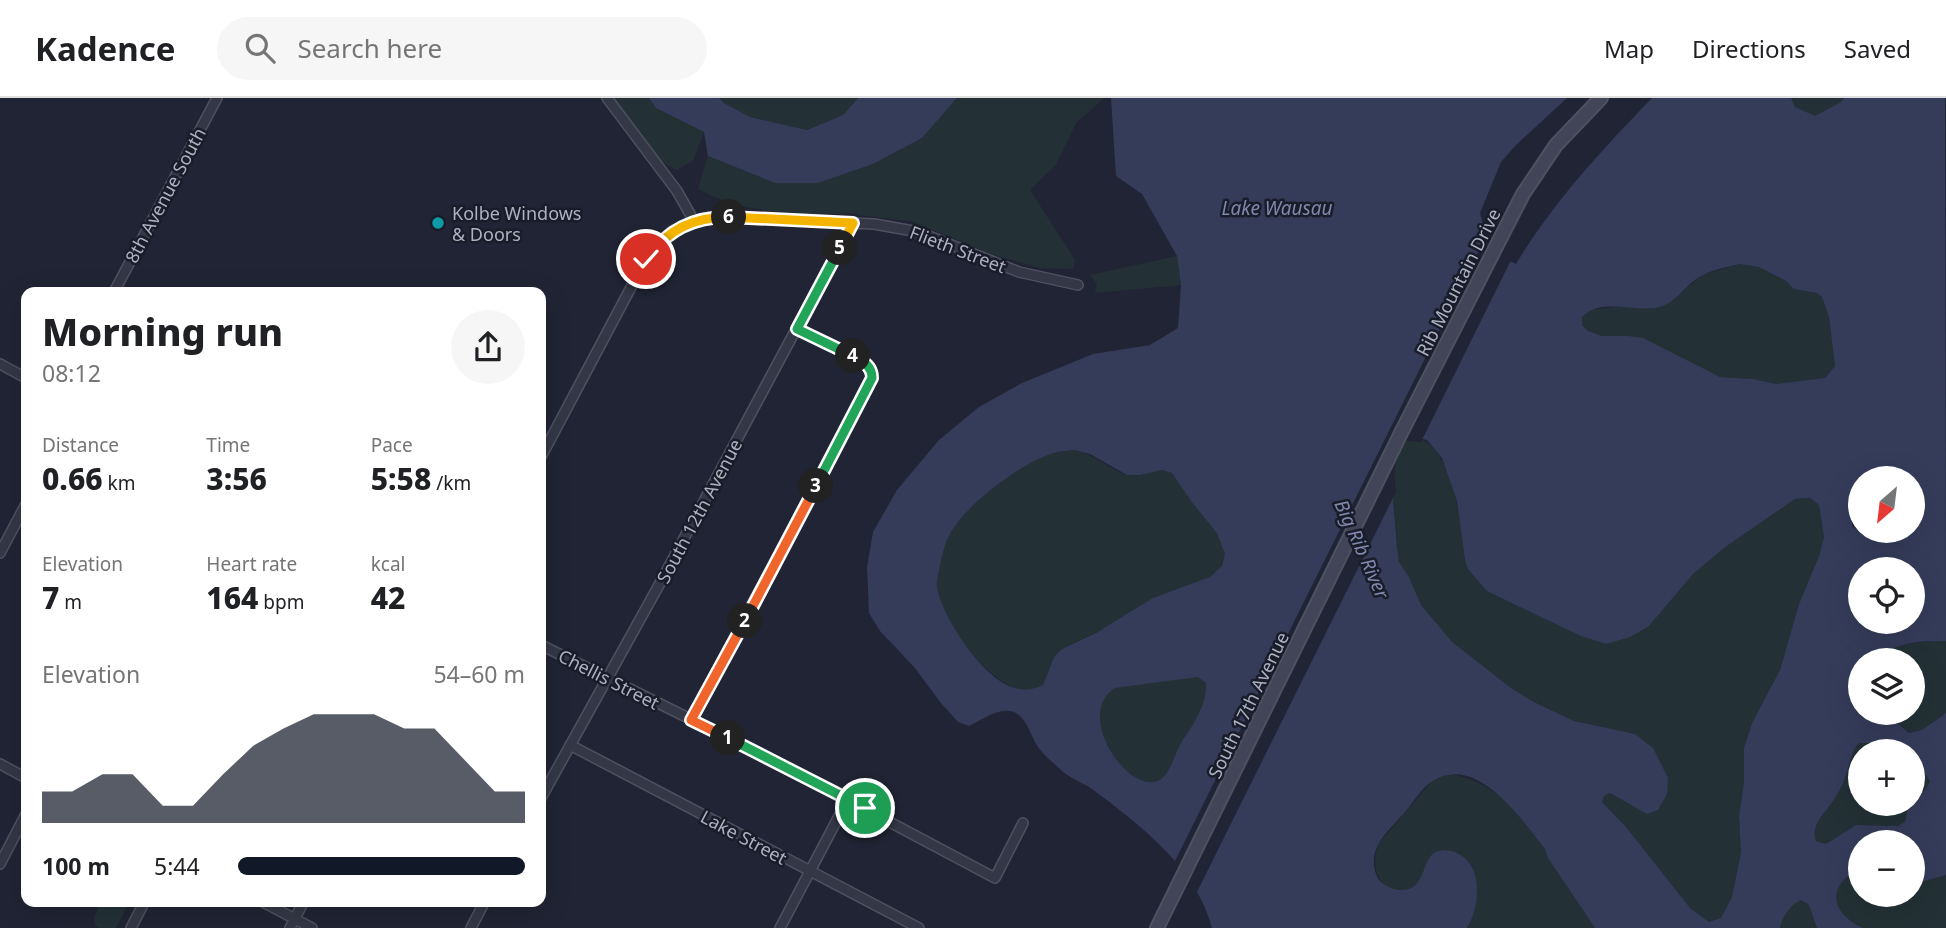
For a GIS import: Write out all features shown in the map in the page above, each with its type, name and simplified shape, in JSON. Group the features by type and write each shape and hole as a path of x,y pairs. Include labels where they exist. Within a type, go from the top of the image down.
{"main road":[{"name":"Rib Mountain Drive","path":"1370,497 1530,181 1556,145 1601,98"},
{"name":"South 17th Avenue","path":"1157,928 1370,497"}],"street":[{"name":"8th Avenue South","path":"117,287 216,98"},
{"path":"546,448 646,259 672,231 694,221 677,191 607,98"},
{"name":"Flieth Street","path":"694,221 726,216 874,224 919,232 1020,272 1078,285"},
{"name":"South 12th Avenue","path":"546,789 853,223"},
{"path":"691,720 872,378 870,368 861,360 797,329"},
{"path":"0,364 21,375"},
{"path":"0,553 21,513"},
{"name":"Chellis Street","path":"546,648 848,799 995,878 1023,823"},
{"name":"Lake Street","path":"570,745 919,928"},
{"path":"0,764 21,775"},
{"path":"780,928 848,799"},
{"path":"0,864 21,824"},
{"path":"131,928 142,907"},
{"path":"269,907 292,923 312,928"},
{"path":"292,923 301,907"},
{"path":"471,928 482,907"}],"shaded area":[{"path":"614,98 649,98 656,108 704,132 693,161 676,170 661,161"},
{"path":"719,98 858,98 843,115 807,130 750,117"},
{"path":"957,98 1104,98 1076,123 1056,165 1030,190 1075,260 1073,269 1040,268 994,255 911,221 857,213 796,214 755,209 716,198 698,189 708,156 775,183 818,183 873,164 922,138"},
{"path":"1791,98 1844,98 1815,117 1795,107"},
{"path":"1177,256 1181,285 1095,293 1097,284 1090,275"},
{"path":"1740,264 1759,267 1786,281 1794,289 1817,293 1822,297 1829,317 1835,366 1825,378 1775,384 1753,379 1720,377 1628,336 1602,336 1588,331 1582,325 1582,317 1589,310 1673,300 1702,275"},
{"path":"1416,437 1429,445 1440,457 1448,472 1458,509 1465,560 1649,626 1693,574 1724,548 1795,499 1810,498 1819,505 1824,537 1819,556 1799,604 1780,670 1752,723 1744,748 1744,782 1739,817 1741,852 1732,897 1721,918 1709,922 1691,909 1626,827 1602,802 1604,796 1610,793 1647,813 1635,734 1574,721 1534,702 1511,688 1451,642 1421,605 1399,562 1391,475 1394,449 1405,438"},
{"path":"1075,450 1128,475 1160,470 1170,472 1216,532 1221,540 1225,558 1222,566 1210,577 1062,649 1054,657 1043,685 1028,690 1013,687 998,679 970,651 948,617 937,584 944,550 952,531 963,516 1000,483 1042,458 1056,452"},
{"path":"1946,641 1946,713 1922,730 1909,733 1899,725 1925,725 1925,648 1895,648 1912,643"},
{"path":"1198,676 1207,683 1205,699 1168,772 1161,779 1149,782 1135,777 1122,767 1103,734 1100,717 1103,701 1115,688"},
{"path":"1848,768 1848,816 1906,816 1905,822 1897,826 1856,825 1826,844 1816,841 1817,824 1845,778"},
{"path":"1449,774 1481,784 1515,811 1545,849 1548,858 1595,928 1467,928 1471,920 1430,856 1423,876 1414,886 1395,891 1381,881 1375,863 1380,842 1432,781"},
{"path":"1925,774 1930,781 1925,790"},
{"path":"1946,875 1946,928 1863,928 1844,915 1839,907 1836,899 1841,883 1848,877 1848,907 1925,907 1925,881"},
{"path":"1801,900 1809,905 1817,928 1780,928 1787,911"},
{"path":"96,907 126,907 116,928 99,928 95,925 94,917"}],"water":[{"path":"649,98 719,98 750,117 807,130 843,115 858,98 957,98 922,138 873,164 818,183 775,183 708,156 704,132 656,108"},
{"path":"1111,98 1567,98 1501,162 1480,213 1485,232 1483,250 1516,264 1563,198 1652,98 1791,98 1795,107 1815,116 1844,98 1945,98 1946,641 1910,643 1895,648 1848,648 1848,725 1899,725 1909,733 1922,730 1946,713 1946,875 1925,881 1925,830 1848,830 1856,825 1897,826 1905,822 1906,816 1925,816 1925,790 1930,781 1925,774 1925,739 1848,739 1848,768 1842,785 1819,820 1815,835 1816,841 1826,844 1848,830 1848,877 1841,883 1836,899 1844,915 1863,928 1817,928 1809,905 1801,900 1788,911 1780,928 1595,928 1548,858 1545,849 1511,807 1482,783 1466,776 1450,775 1425,787 1377,847 1374,865 1379,880 1398,890 1408,889 1419,881 1428,861 1436,852 1446,850 1466,859 1472,867 1477,887 1475,909 1467,928 1212,928 1194,886 1164,849 1110,803 1067,775 1050,760 1037,746 1019,715 1004,711 969,726 958,722 915,668 880,631 869,613 867,567 873,532 897,490 939,440 979,407 1022,383 1093,354 1150,345 1178,328 1181,285 1177,256 1142,194 1116,176","holes":["1740,264 1759,267 1786,281 1794,289 1817,293 1822,297 1829,317 1835,366 1825,378 1776,384 1753,379 1720,377 1643,338 1602,336 1588,331 1582,325 1582,317 1598,308 1662,306 1703,275","1405,438 1427,440 1442,458 1457,501 1468,569 1487,591 1581,636 1606,644 1630,637 1649,626 1693,574 1724,548 1795,499 1810,498 1819,505 1824,537 1819,556 1799,604 1780,670 1752,723 1744,748 1744,782 1739,817 1741,852 1732,897 1721,918 1709,922 1691,909 1626,827 1602,802 1604,796 1610,793 1647,814 1658,810 1667,794 1668,778 1653,748 1635,734 1574,721 1511,688 1452,642 1421,605 1399,562 1397,546 1391,475 1394,449","1075,450 1090,454 1127,475 1162,470 1172,473 1217,533 1225,554 1222,566 1210,577 1153,598 1096,633 1062,649 1054,657 1043,685 1028,689 1012,687 1000,681 976,659 955,629 940,600 937,587 941,560 952,531 986,494 1014,473 1042,458","1198,677 1206,683 1199,714 1179,746 1168,772 1161,779 1149,782 1136,777 1122,767 1111,752 1103,734 1100,717 1103,701 1115,688"]}],"pier":[{"path":"1489,230 1487,248 1512,258 1421,442 1406,441 1398,451 1394,475 1396,492 1194,898 1173,865"}],"place":[{"name":"Kolbe Windows & Doors","path":"438,223"}],"route":[{"path":"646,259 672,231 710,217 853,223 797,329 866,363 872,372 872,378 691,720 865,808"}],"water label":[{"name":"Lake Wausau","path":"1277,208"},
{"name":"Big Rib River","path":"1362,549"}]}
